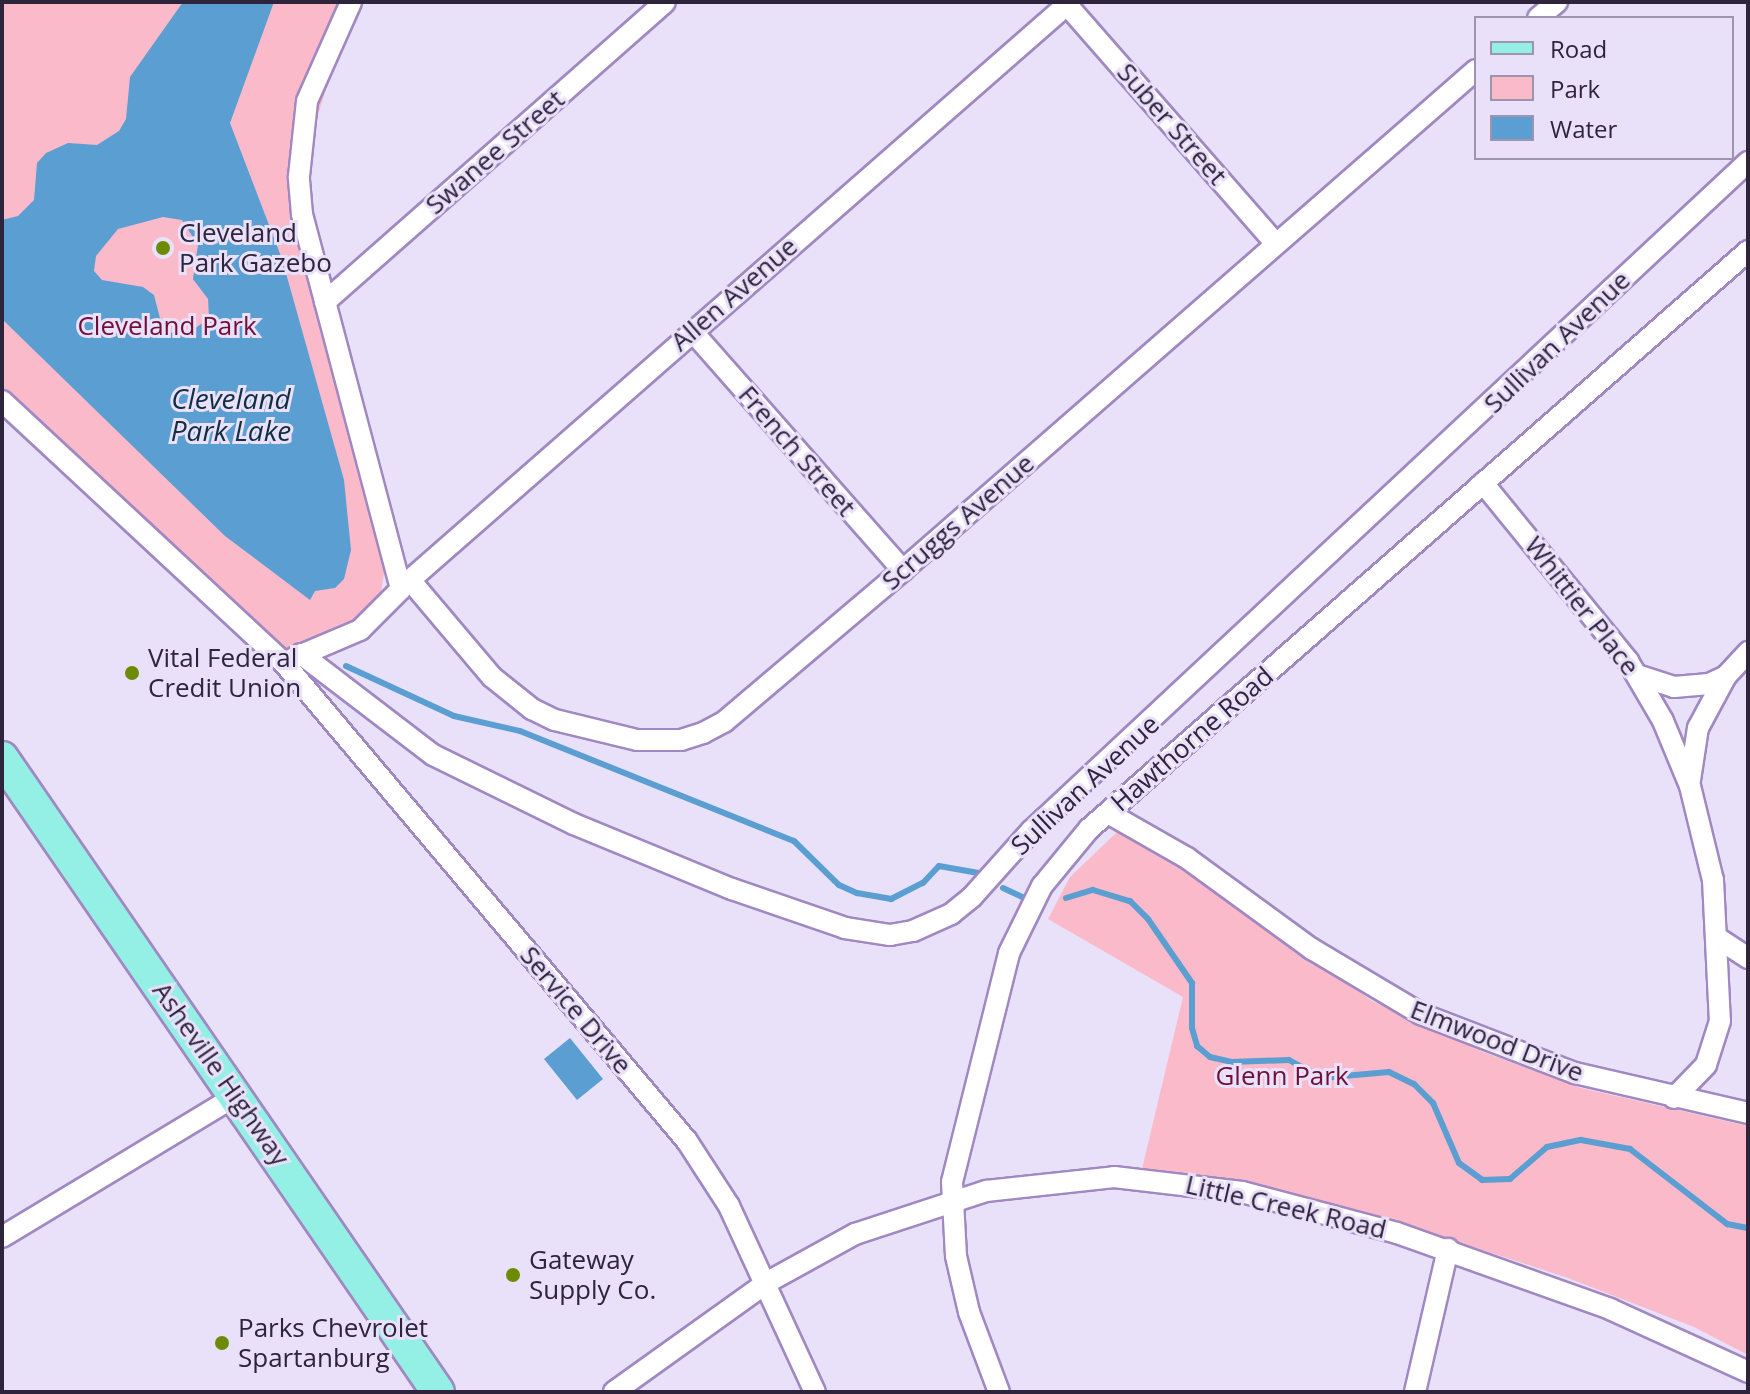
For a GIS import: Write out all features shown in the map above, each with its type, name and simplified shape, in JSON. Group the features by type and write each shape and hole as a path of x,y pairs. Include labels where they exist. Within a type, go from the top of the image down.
{"main road":[{"name":"Asheville Highway","path":"2,758 438,1392"}],"street":[{"path":"351,2 319,65 300,138 302,214 406,585"},
{"name":"Swanee Street","path":"325,302 665,2"},
{"path":"1540,16 1557,2"},
{"name":"Suber Street","path":"1069,3 1276,244"},
{"name":"Allen Avenue","path":"292,659 360,630 406,585 692,331 1069,3"},
{"name":"Scruggs Avenue","path":"406,585 492,677 532,709 599,733 657,742 703,733 724,722 903,570 1474,72"},
{"name":"Sullivan Avenue","path":"292,659 433,755 574,824 732,889 845,928 867,933 913,931 943,919 972,897 1031,831 1748,162"},
{"name":"Hawthorne Road","path":"999,1392 969,1312 951,1200 955,1164 985,1040 1023,918 1064,856 1108,813 1748,251"},
{"name":"French Street","path":"692,331 903,570"},
{"path":"2,401 292,659"},
{"name":"Whittier Place","path":"1483,483 1637,675 1690,786 1707,848 1719,939 1716,1043 1706,1065 1674,1098"},
{"path":"1690,786 1698,728 1726,676 1748,652"},
{"name":"Service Drive","path":"292,659 687,1141 729,1206 815,1392"},
{"path":"1637,675 1692,687 1726,676"},
{"name":"Elmwood Drive","path":"1108,813 1187,858 1312,949 1421,1014 1539,1061 1674,1098 1748,1113"},
{"path":"1719,939 1748,958"},
{"path":"2,1237 236,1096"},
{"name":"Little Creek Road","path":"614,1392 766,1283 855,1234 951,1200 1071,1178 1157,1178 1294,1204 1448,1249 1610,1309 1748,1372"},
{"path":"1415,1392 1448,1249"}],"green space":[{"name":"Cleveland Park","path":"2,2 353,2 299,176 390,536 377,617 278,657 2,409"},
{"name":"Glenn Park","path":"1117,832 1211,884 1372,1001 1483,1052 1581,1088 1748,1126 1748,1355 1694,1327 1568,1278 1391,1220 1256,1186 1142,1169 1183,997 1048,919 1070,877"}],"water":[{"name":"Cleveland Park Lake","path":"183,2 274,2 230,123 282,259 344,480 351,550 344,579 335,588 315,591 310,600 225,536 2,319 2,220 18,216 34,200 37,163 46,153 68,143 97,145 119,131 126,119 130,77","holes":["163,217 182,220 198,245 193,279 208,299 209,318 189,333 175,335 162,326 154,295 143,287 102,280 94,271 96,256 118,229"]},
{"path":"570,1038 603,1079 577,1100 544,1059"}],"waterway":[{"path":"346,666 454,716 520,731 794,841 839,885 857,893 891,899 923,883 939,866 984,874"},
{"path":"1003,888 1024,898"},
{"path":"1066,898 1093,890 1130,901 1148,919 1192,983 1192,1028 1197,1046 1210,1057 1231,1062 1289,1060 1322,1078 1389,1072 1414,1084 1433,1103 1459,1163 1482,1180 1510,1179 1547,1147 1581,1140 1630,1149 1727,1224 1748,1228"}],"place":[{"name":"Cleveland Park Gazebo","path":"163,248"},
{"name":"Vital Federal Credit Union","path":"132,673"},
{"name":"Gateway Supply Co.","path":"513,1275"},
{"name":"Parks Chevrolet Spartanburg","path":"222,1343"}]}
